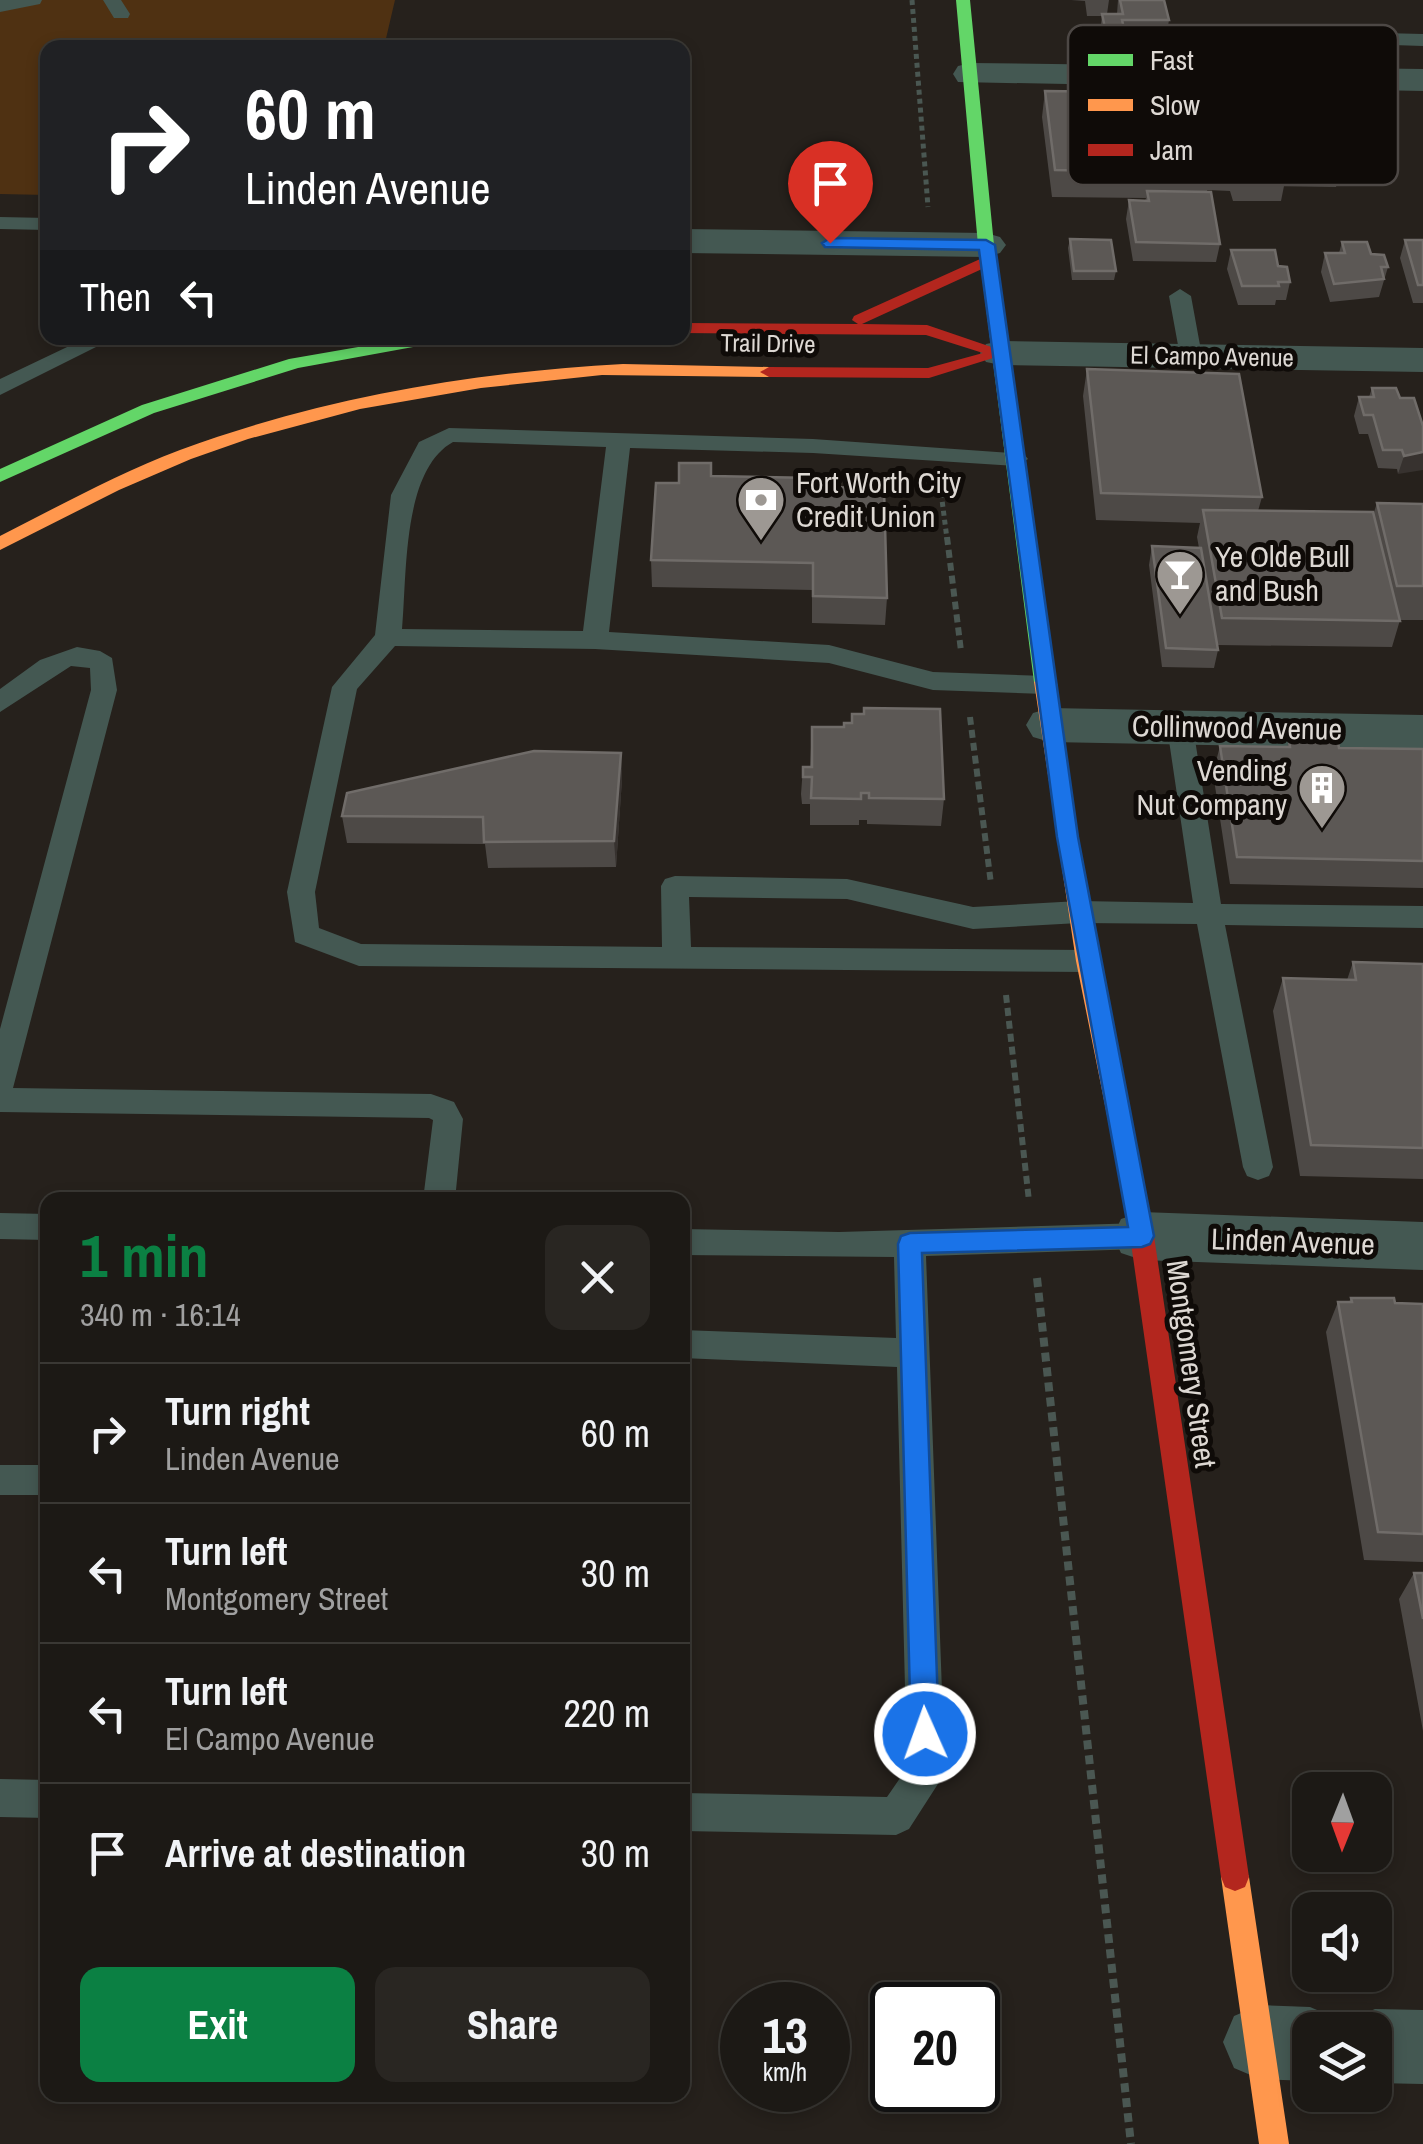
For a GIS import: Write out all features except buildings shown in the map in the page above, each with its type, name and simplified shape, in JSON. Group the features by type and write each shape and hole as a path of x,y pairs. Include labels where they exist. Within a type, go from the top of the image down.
{"main road":[{"name":"Montgomery Street","path":"963,0 988,252 1079,912 1142,1236 1285,2043 1274,2144"},
{"path":"836,330 952,280 988,252"},
{"name":"Trail Drive","path":"690,328 927,330 1001,353"},
{"path":"0,476 148,408 295,363 396,345"},
{"name":"Trail Drive","path":"0,544 129,478 195,452 316,414 430,391 606,370 929,374 1001,353"}],"street":[{"path":"971,74 1068,75"},
{"path":"1398,80 1423,80"},
{"path":"690,241 931,245 988,252"},
{"name":"El Campo Avenue","path":"1001,353 1423,360"},
{"name":"Collinwood Avenue","path":"1048,705 1180,728 1423,732"},
{"name":"Linden Avenue","path":"1142,1236 1423,1246"},
{"path":"1392,2046 1423,2047"}],"lane":[{"path":"0,6 33,0"},
{"path":"1398,39 1423,40"},
{"path":"0,223 40,224"},
{"path":"1180,296 1191,356"},
{"path":"0,388 89,345"},
{"path":"1016,459 448,435 427,447 403,494 388,637 345,687 301,892 305,934 359,955 1088,961"},
{"path":"595,640 619,440"},
{"path":"388,637 595,640 830,654 1048,705"},
{"path":"0,703 49,666 76,655 95,656 103,664 104,690 0,1085"},
{"path":"1180,728 1209,914 1258,1167"},
{"path":"676,959 675,886 847,889 973,918 1079,912 1423,917"},
{"path":"0,1100 431,1106 443,1111 448,1120 440,1192"},
{"path":"0,1226 40,1227"},
{"name":"Linden Avenue","path":"690,1242 910,1244 1142,1236"},
{"path":"690,1812 896,1816 926,1772 910,1244"},
{"path":"690,1344 913,1352"},
{"path":"0,1480 40,1480"},
{"path":"0,1798 40,1799"}],"path":[{"path":"912,0 931,245"}],"shaded area":[{"path":"0,0 395,0 386,40 40,40 40,195 0,194"}],"traffic: fast":[{"path":"963,0 986,245 1044,682"},
{"path":"0,476 148,409 295,363 396,345"}],"traffic: slow":[{"path":"0,544 113,486 185,455 242,435 360,404 481,383 602,370 769,372"},
{"path":"1044,682 1087,961 1120,1125"},
{"path":"1235,1877 1274,2144"}],"traffic: jam":[{"path":"860,320 989,260"},
{"path":"690,328 927,330 1001,353"},
{"path":"769,372 929,373 1001,353"},
{"path":"1120,1125 1142,1236 1235,1877"}],"place":[{"name":"Fort Worth City Credit Union","path":"761,542"},
{"name":"Ye Olde Bull and Bush","path":"1180,616"},
{"name":"Vending Nut Company","path":"1322,830"}],"route":[{"path":"830,243 986,245 1050,725 1088,961 1142,1236 910,1244 925,1734"}]}
